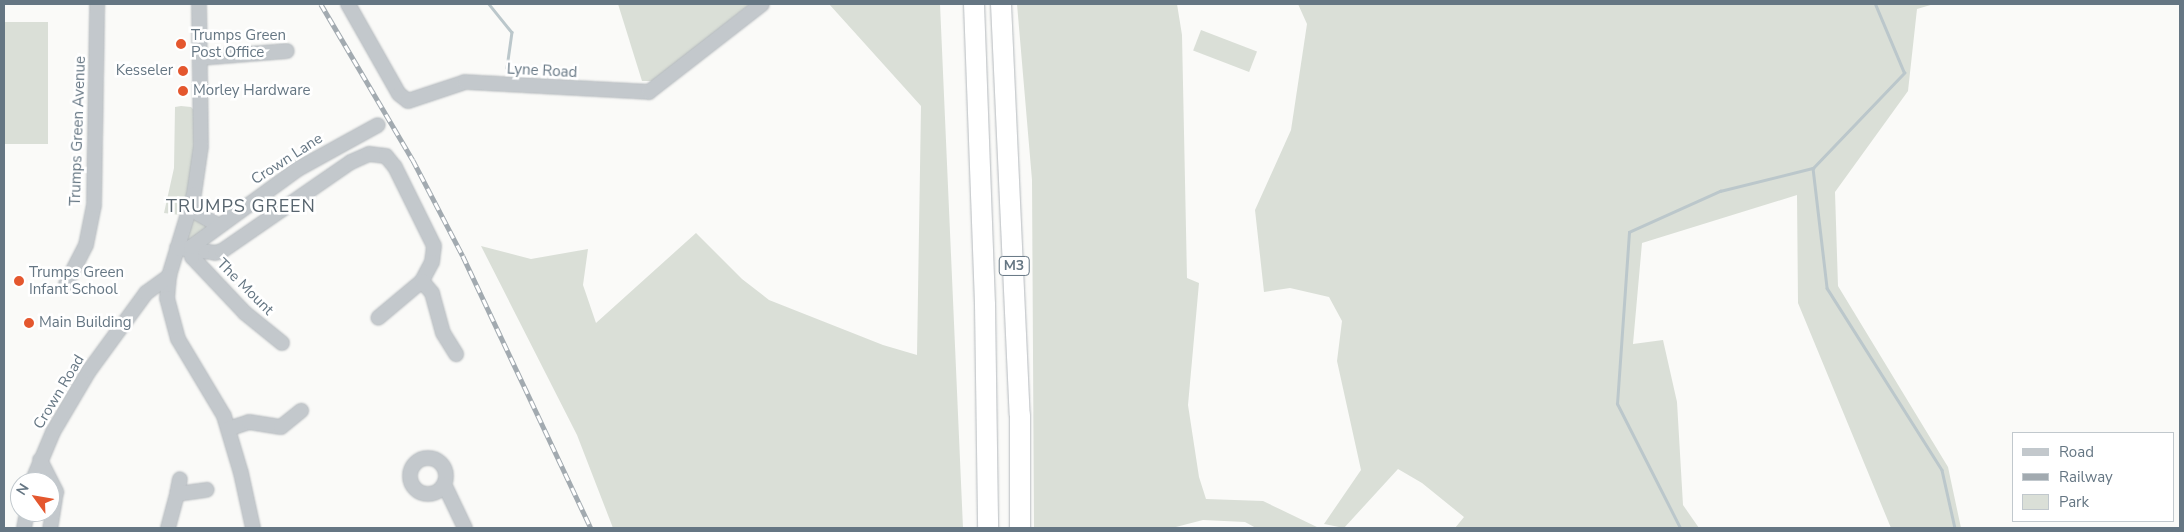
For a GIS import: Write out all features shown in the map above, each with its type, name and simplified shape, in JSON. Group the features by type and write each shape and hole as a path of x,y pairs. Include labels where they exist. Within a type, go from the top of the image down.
{"highway":[{"name":"M3","path":"974,4 986,325 988,528"},
{"name":"M3","path":"1002,4 1018,386 1020,528"}],"street":[{"name":"Trumps Green Avenue","path":"66,284 86,245 94,205 97,4"},
{"path":"199,4 201,146 184,249 169,276 168,312 175,332 218,402 228,429 253,528"},
{"name":"Lyne Road","path":"348,4 399,94 408,101 465,82 649,92 762,4"},
{"path":"200,58 287,51"},
{"name":"Crown Lane","path":"184,249 322,154 378,125"},
{"path":"184,249 215,253 222,251 361,156 380,154 395,167 434,246 432,262 422,281 378,318"},
{"path":"190,208 218,225"},
{"name":"The Mount","path":"184,249 245,313 282,343"},
{"name":"Crown Road","path":"36,472 40,460 89,371 146,293 169,276"},
{"path":"422,281 432,293 444,333 456,354"},
{"path":"228,429 249,422 281,427 301,411"},
{"path":"40,460 52,478 56,492 50,528"},
{"path":"168,528 180,479"},
{"path":"444,484 465,528"},
{"path":"177,494 207,490"}],"green space":[{"path":"618,4 750,4 654,81 642,81"},
{"path":"829,4 940,4 963,528 613,528 577,435 481,246 531,259 588,249 583,285 596,323 696,233 742,279 769,300 883,345 917,355 921,106"},
{"path":"1017,4 1177,4 1182,35 1187,278 1199,283 1188,405 1199,477 1206,499 1263,501 1319,528 1256,528 1245,522 1203,520 1172,528 1034,528 1032,180"},
{"path":"1298,4 1934,4 1917,9 1908,91 1835,192 1838,286 1948,467 1961,528 1891,528 1798,303 1797,195 1642,243 1633,344 1663,340 1677,402 1683,505 1699,528 1455,528 1464,517 1422,483 1398,469 1344,528 1324,524 1361,470 1337,361 1342,321 1329,297 1290,288 1264,292 1255,210 1291,130 1307,24"},
{"path":"4,22 48,22 48,144 4,144"},
{"path":"1201,30 1257,52 1249,72 1193,51"},
{"path":"175,107 191,107 198,114 192,181 180,215 164,213 174,168"},
{"path":"192,217 208,226 187,245 184,239"}],"waterway":[{"path":"489,4 512,32 507,68"},
{"path":"1680,528 1617,404 1629,232 1720,191 1813,168 1904,73 1875,4"},
{"path":"1813,168 1827,288 1942,470 1955,528"}],"railway":[{"path":"321,4 413,160 463,256 591,528"}],"place":[{"name":"Trumps Green Post Office","path":"181,44"},
{"name":"Kesseler","path":"183,71"},
{"name":"Morley Hardware","path":"183,91"},
{"name":"Trumps Green Infant School","path":"19,281"},
{"name":"Main Building","path":"29,323"}],"district":[{"name":"TRUMPS GREEN","path":"241,206"}]}
